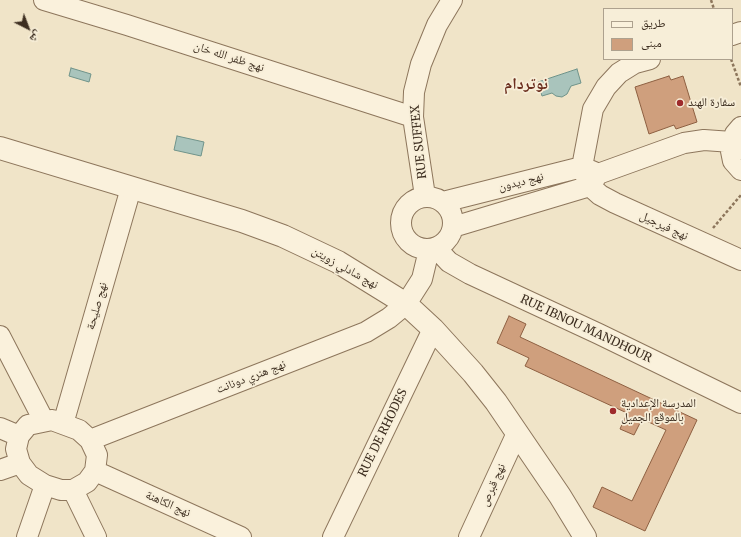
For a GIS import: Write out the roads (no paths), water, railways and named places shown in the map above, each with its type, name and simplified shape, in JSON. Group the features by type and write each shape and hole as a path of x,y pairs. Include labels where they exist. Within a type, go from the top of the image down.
{"street":[{"name":"نهج ظفر الله خان","path":"44,0 128,24 413,117"},
{"name":"RUE SUFFEX","path":"434,199 413,117 414,92 421,64 437,25 452,0"},
{"path":"590,176 593,109 606,87 619,73 635,64 647,60"},
{"path":"736,134 731,151 733,161 741,170"},
{"name":"نهج ديدون","path":"453,227 684,143 736,134"},
{"name":"نهج شادلي زويتن","path":"0,148 242,221 283,236 338,262 406,304 433,329 473,373 496,402 560,496 585,537"},
{"name":"نهج ديدون","path":"434,199 590,176"},
{"name":"نهج فيرجيل","path":"590,176 600,195 741,260"},
{"name":"نهج صليحة","path":"54,422 131,188"},
{"path":"417,198 434,199 450,209 453,218 453,227 450,236 444,243 432,249 420,249 412,246 406,240 400,225 404,209 417,198"},
{"name":"نهج هنري دونانت","path":"90,440 366,332 390,318 406,304 422,279 432,249"},
{"name":"RUE IBNOU MANDHOUR","path":"432,249 449,262 470,274 592,330 741,403"},
{"name":"RUE DE RHODES","path":"333,537 433,329"},
{"path":"0,336 54,422"},
{"path":"54,422 79,430 90,440 97,455 95,471 87,482 73,490 61,490 45,485 29,475 20,463 16,449 19,436 28,425 54,422"},
{"path":"0,428 19,436"},
{"name":"نهج قبرص","path":"469,537 517,432"},
{"path":"0,470 20,463"},
{"name":"نهج الكاهنة","path":"95,471 241,537"},
{"path":"27,537 45,485"},
{"path":"73,490 96,537"}],"water":[{"path":"71,68 91,74 89,82 69,76"},
{"path":"577,69 581,83 571,86 567,94 562,97 556,96 552,93 542,96 538,82"},
{"path":"177,136 204,142 201,156 174,150"}],"place":[{"name":"سفارة الهند","path":"680,103"},
{"name":"المدرسة الإعدادية بالموقع الجميل","path":"613,411"}],"district":[{"name":"نوتردام","path":"526,84"}]}
